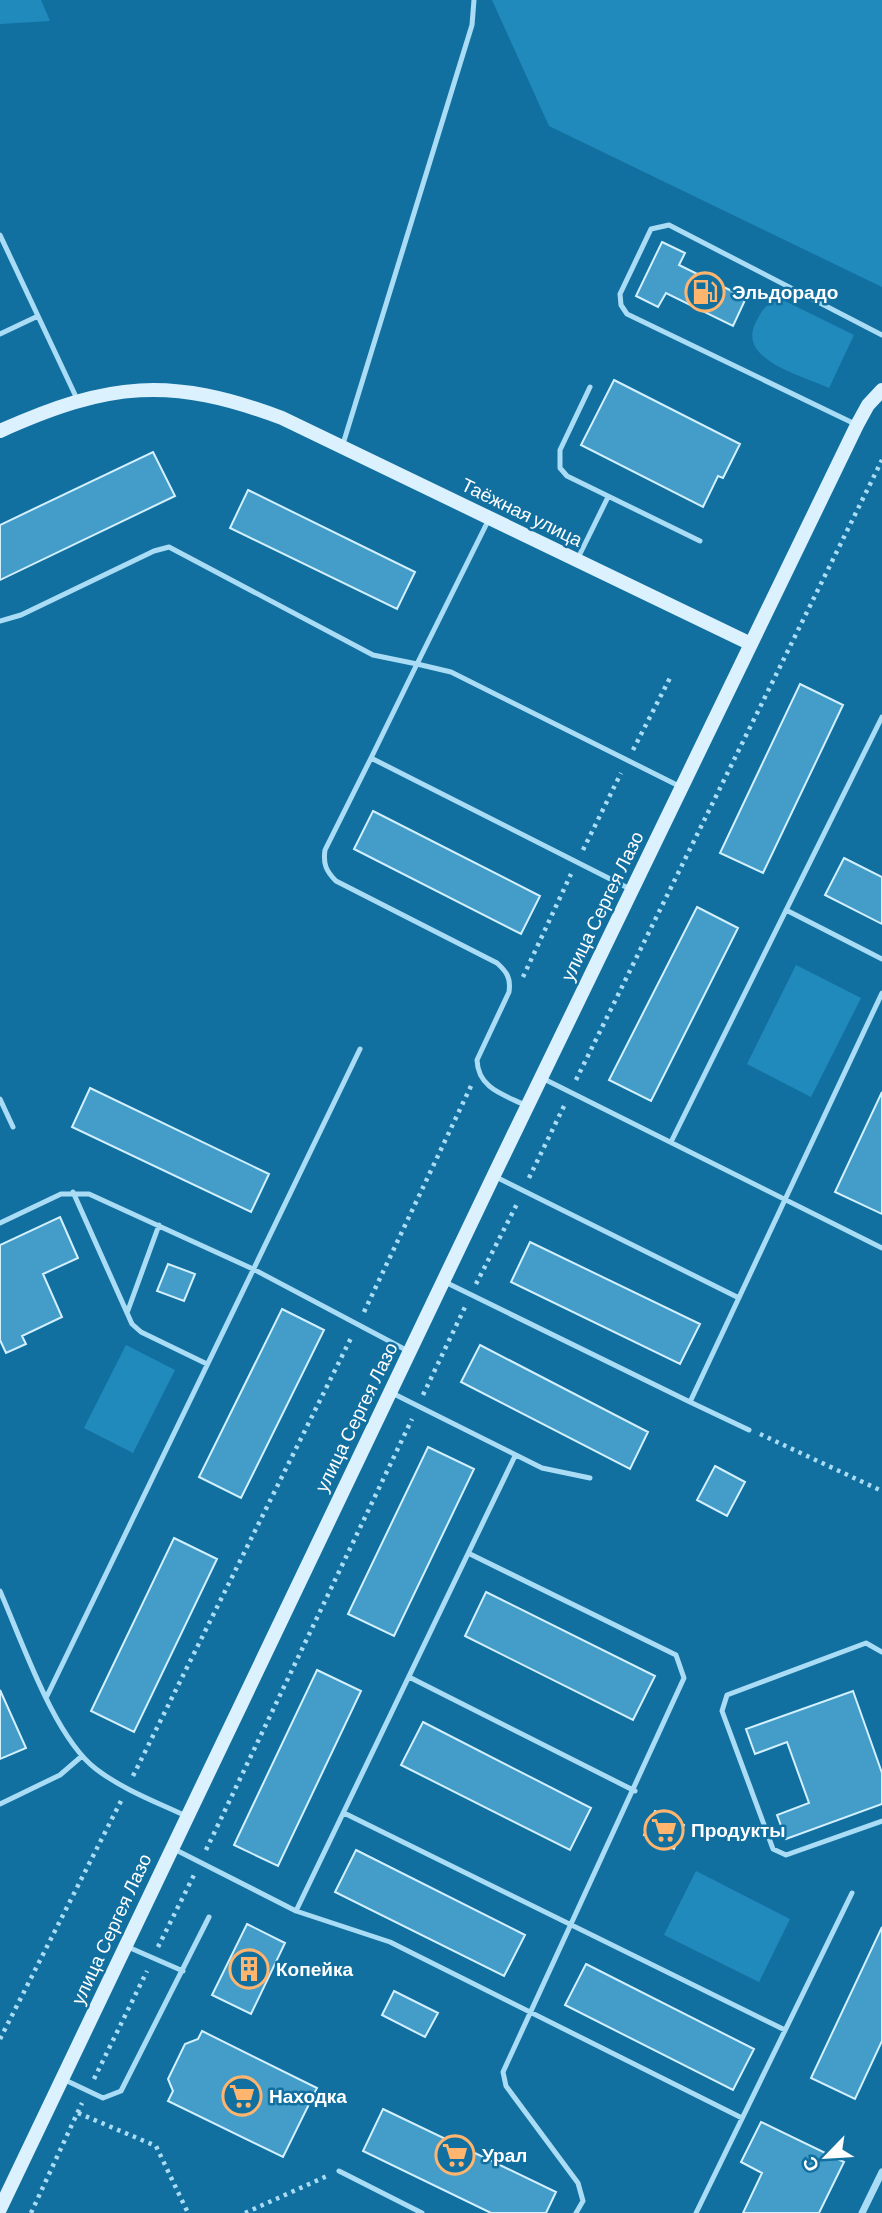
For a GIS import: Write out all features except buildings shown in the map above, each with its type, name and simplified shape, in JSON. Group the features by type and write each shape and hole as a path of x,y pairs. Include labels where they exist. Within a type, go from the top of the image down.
{"street":[{"name":"Таёжная улица","path":"0,431 78,401 145,389 183,390 232,399 282,418 751,644"},
{"path":"751,644 857,425 868,405 882,390"},
{"name":"улица Сергея Лазо","path":"0,2209 409,1351 751,644"},
{"path":"862,2213 882,2172"}],"lane":[{"path":"342,447 472,25 474,0"},
{"path":"857,425 627,314 621,305 620,294 650,229 669,225 882,335"},
{"path":"0,234 78,401"},
{"path":"0,334 38,316"},
{"path":"590,387 558,459 567,476 700,541"},
{"path":"577,560 608,497"},
{"path":"490,518 325,850 323,862 336,881 497,963 506,971 511,982 509,992 477,1060 477,1072 490,1088 527,1106"},
{"path":"0,621 21,615 154,551 169,547 373,655 451,672 681,787"},
{"path":"671,1142 882,717"},
{"path":"371,758 632,890"},
{"path":"786,910 882,959"},
{"path":"690,1402 882,993"},
{"path":"47,1696 360,1049"},
{"path":"541,1078 882,1248"},
{"path":"0,1099 13,1127"},
{"path":"494,1175 738,1298"},
{"path":"72,1192 127,1313 141,1332 207,1364"},
{"path":"0,1223 72,1192 89,1194 253,1269 409,1351"},
{"path":"127,1313 159,1225"},
{"path":"443,1281 750,1430"},
{"path":"390,1392 542,1468 590,1478"},
{"path":"296,1911 515,1456"},
{"path":"470,1554 676,1655 683,1667 684,1678 635,1791 503,2072 506,2086 578,2183 583,2201 576,2213"},
{"path":"0,1591 60,1723 82,1756 96,1770 186,1816"},
{"path":"882,1652 866,1643 727,1695 722,1711 773,1849 786,1855 882,1821"},
{"path":"410,1677 635,1791"},
{"path":"0,1804 60,1775 82,1756"},
{"path":"344,1813 785,2030"},
{"path":"172,1847 296,1911 390,1942 742,2118"},
{"path":"696,2213 852,1893"},
{"path":"62,2079 103,2098 112,2097 128,2083 209,1917"},
{"path":"125,1945 183,1971"},
{"path":"339,2171 422,2213"}],"path":[{"path":"31,2213 471,1294 882,460"},
{"path":"518,985 671,676"},
{"path":"0,2039 358,1324 477,1072"},
{"path":"750,1430 882,1491"},
{"path":"78,2113 156,2146 188,2213"},
{"path":"245,2213 339,2171"}],"shaded area":[{"path":"0,0 41,0 50,21 0,24"},
{"path":"492,0 882,0 882,287 549,126"},
{"path":"777,301 785,301 854,335 829,388 776,365 756,348 752,337 755,324 763,310"},
{"path":"796,965 861,998 811,1097 747,1064"},
{"path":"126,1345 175,1370 133,1453 84,1428"},
{"path":"696,1871 790,1919 759,1982 664,1935"}],"place":[{"name":"Эльдорадо","path":"705,292"},
{"name":"Продукты","path":"664,1830"},
{"name":"Копейка","path":"249,1969"},
{"name":"Находка","path":"242,2096"},
{"name":"Урал","path":"455,2155"}]}
